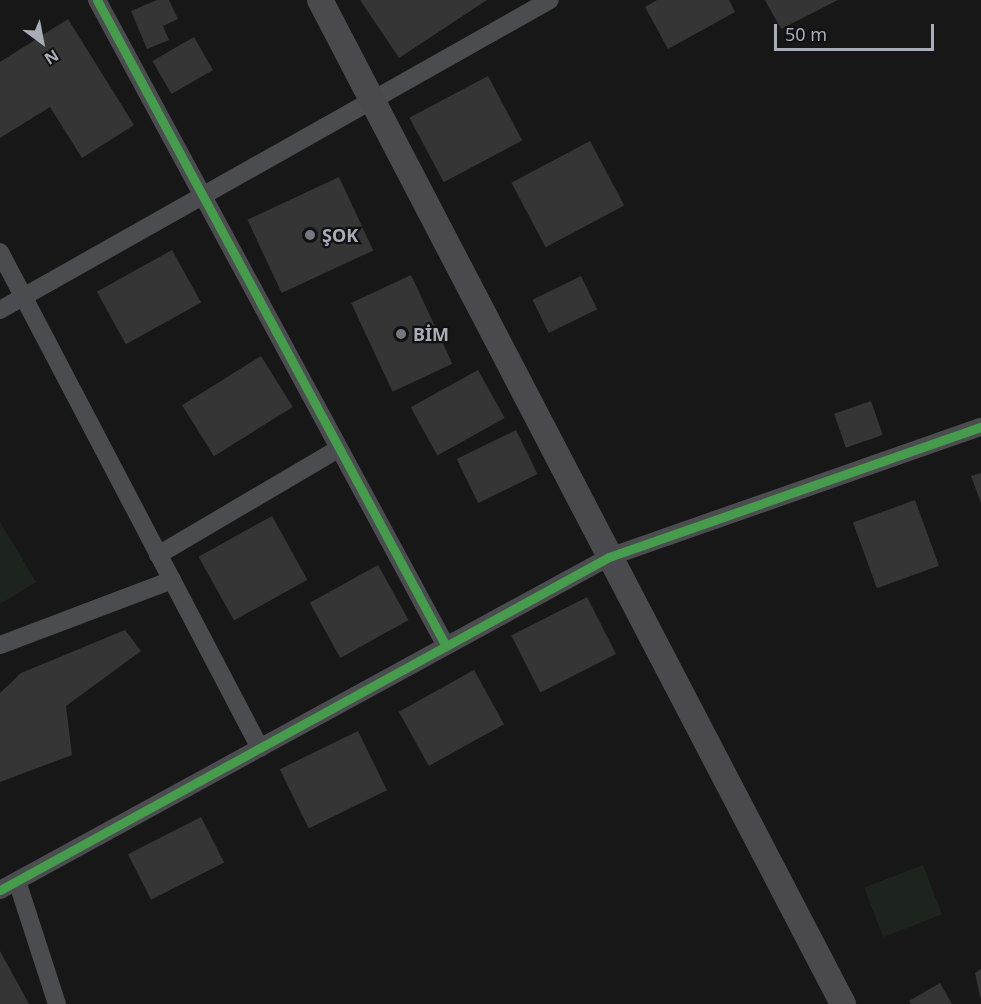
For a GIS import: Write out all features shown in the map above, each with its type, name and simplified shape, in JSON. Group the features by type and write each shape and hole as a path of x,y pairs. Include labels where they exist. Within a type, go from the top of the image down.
{"main road":[{"path":"320,0 369,99 843,1004"}],"street":[{"path":"97,0 199,196 446,646"},
{"path":"0,310 369,99 550,0"},
{"path":"0,252 260,748"},
{"path":"0,890 609,557 981,427"},
{"path":"158,555 338,449"},
{"path":"0,645 172,580"},
{"path":"17,881 57,1004"}],"shaded area":[{"path":"0,522 36,582 0,604"},
{"path":"923,865 942,914 883,937 864,888"}],"building":[{"path":"157,0 169,0 178,19 163,26 169,40 147,49 131,11"},
{"path":"360,0 487,0 399,58"},
{"path":"657,0 729,0 735,12 668,49 645,7"},
{"path":"765,0 838,0 781,29"},
{"path":"68,19 134,125 82,158 50,107 0,138 0,62"},
{"path":"194,37 213,70 171,94 152,61"},
{"path":"488,76 522,140 444,182 409,118"},
{"path":"590,141 624,205 546,247 511,183"},
{"name":"ŞOK","path":"339,177 373,250 282,293 247,220"},
{"path":"172,250 201,302 126,344 97,292"},
{"name":"BİM","path":"411,275 452,364 393,392 351,303"},
{"path":"581,276 597,309 549,333 532,300"},
{"path":"261,356 293,407 214,456 182,405"},
{"path":"478,370 505,418 437,455 411,407"},
{"path":"871,401 883,435 846,448 834,414"},
{"path":"516,430 537,474 478,503 457,459"},
{"path":"981,473 981,503 971,476"},
{"path":"915,500 939,566 877,588 853,523"},
{"path":"272,516 307,580 234,621 199,557"},
{"path":"378,565 409,620 340,658 310,603"},
{"path":"587,597 616,654 540,693 511,636"},
{"path":"125,630 141,651 66,706 72,755 0,782 0,693 21,673"},
{"path":"474,670 504,724 429,766 399,712"},
{"path":"358,731 387,790 309,828 280,769"},
{"path":"201,817 224,862 151,900 128,854"},
{"path":"0,951 29,1004 0,1004"},
{"path":"981,969 981,1001 975,973"},
{"path":"940,983 952,1004 911,1004 909,1001"}],"cycle path":[{"path":"97,0 446,646"},
{"path":"0,890 609,557 981,427"}],"place":[{"name":"ŞOK","path":"310,235"},
{"name":"BİM","path":"401,334"}]}
